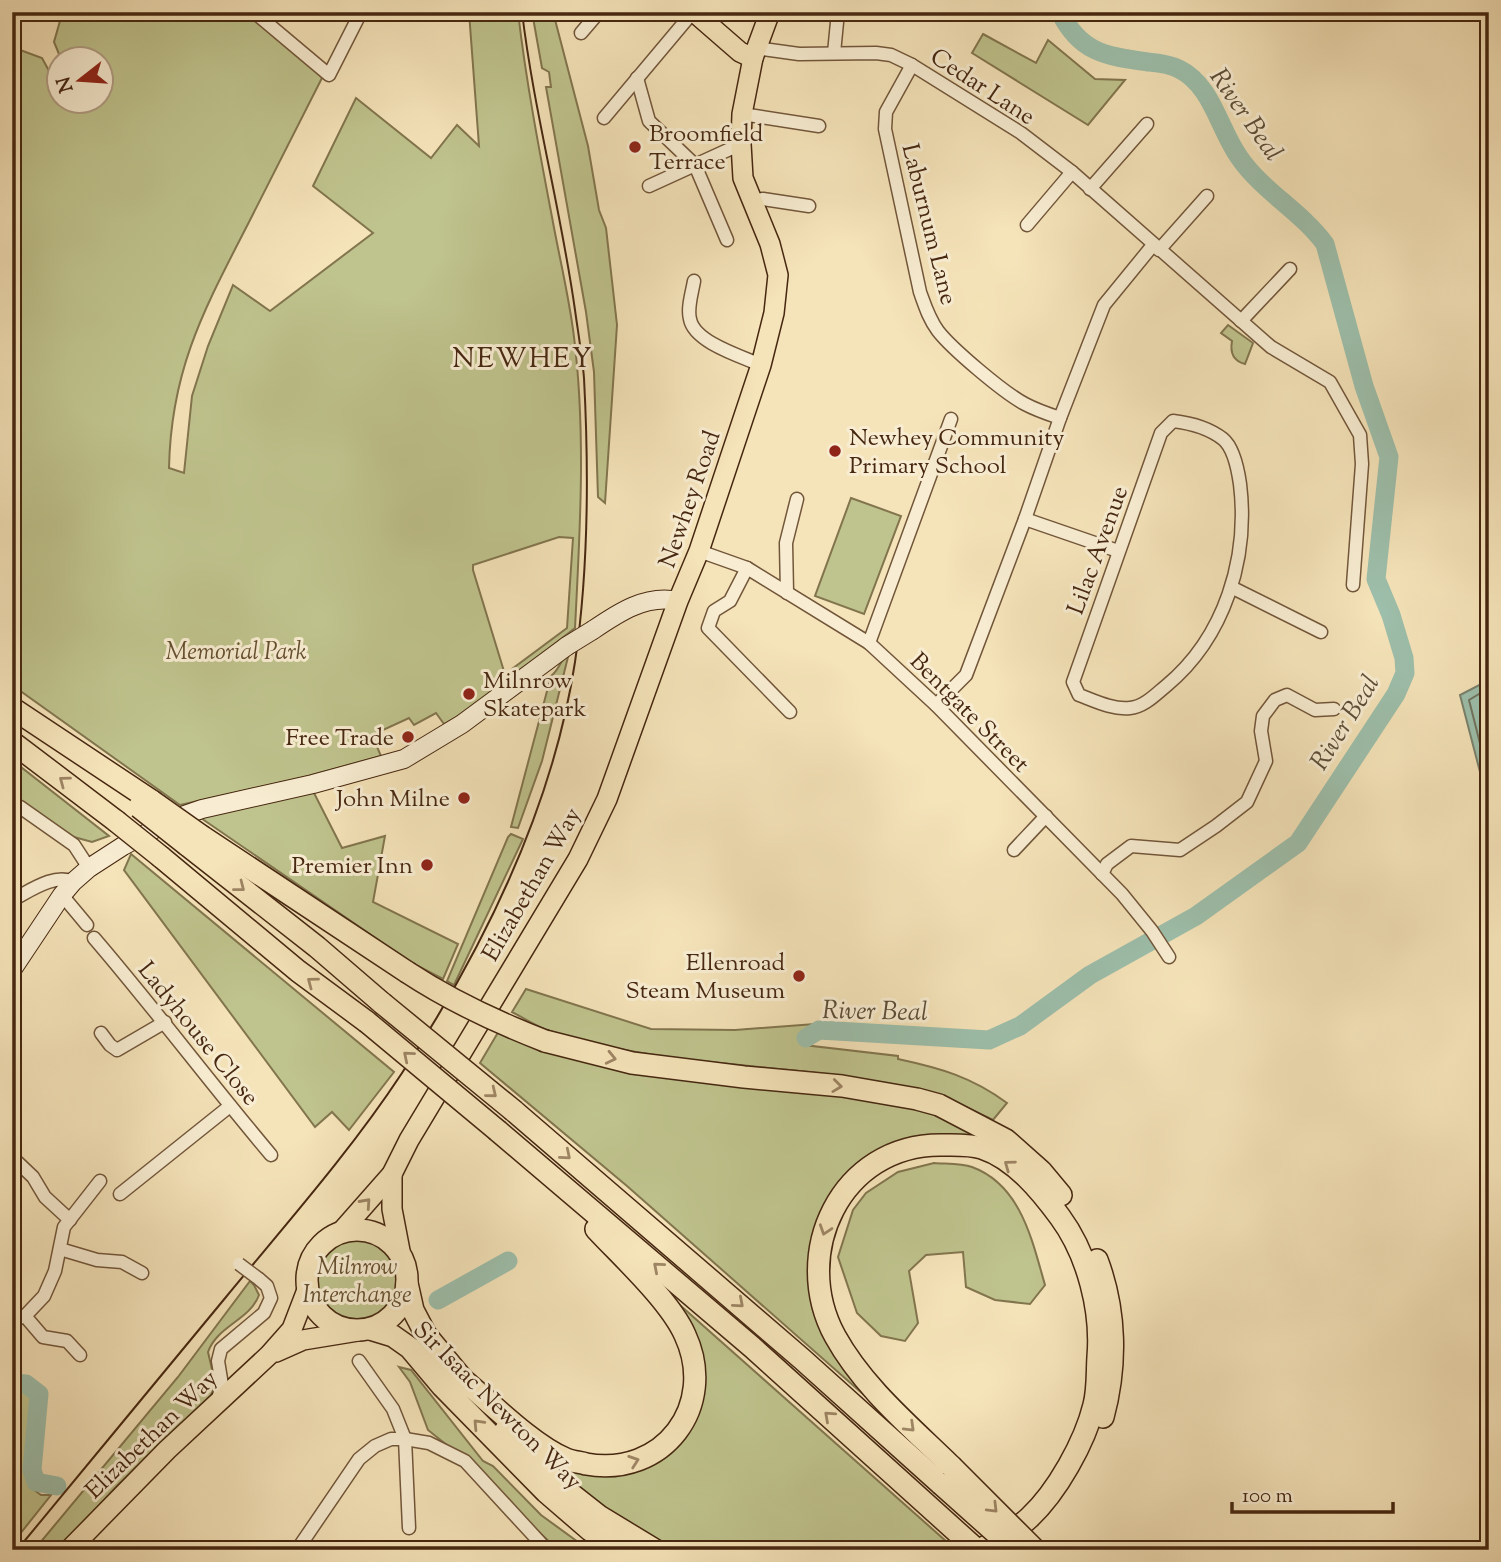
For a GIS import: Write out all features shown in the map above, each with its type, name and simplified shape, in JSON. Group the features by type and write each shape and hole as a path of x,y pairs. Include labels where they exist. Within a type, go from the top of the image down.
{"highway":[{"path":"12,709 195,841 773,1333 1035,1550"},
{"path":"12,742 116,821 517,1146 752,1347 979,1550 1029,1518 1054,1487 1079,1447 1094,1404 1100,1342 1092,1287 1072,1233 1042,1191 1006,1162 982,1148 929,1145 910,1148 875,1164 863,1172 841,1197 826,1224 822,1237 818,1282 827,1318 861,1374 899,1415 946,1475 1016,1550"},
{"path":"195,841 436,990 498,1023 545,1041 632,1063 842,1086 917,1099 939,1105 1006,1139 1041,1171 1066,1202 1087,1235 1107,1286 1113,1332 1112,1386 1100,1429 1073,1482 1046,1519 1004,1550"},
{"path":"460,1377 544,1447 567,1460 600,1466 625,1465 645,1458 662,1447 677,1431 690,1410 696,1390 693,1360 685,1335 670,1311 517,1146"},
{"path":"368,1231 392,1244 401,1256 406,1269 405,1295 394,1313 382,1324 364,1330 344,1329 331,1324 320,1315 312,1303 307,1290 310,1262 327,1239 340,1233 368,1231"},
{"name":"Sir Isaac Newton Way","path":"407,1283 413,1310 426,1335 506,1432 557,1483 599,1516 655,1550"},
{"name":"Sir Isaac Newton Way","path":"364,1330 393,1336 410,1348 457,1403 546,1492 590,1530 620,1550"}],"main road":[{"path":"694,12 740,52 755,53"},
{"name":"Newhey Road","path":"678,601 699,551 761,365 774,313 778,275 773,254 743,178 741,144 742,114 755,53 770,12"},
{"name":"Elizabethan Way","path":"340,1233 392,1174 409,1140 578,859 607,799 678,601"},
{"name":"Elizabethan Way","path":"392,1174 392,1209 401,1256"},
{"name":"Elizabethan Way","path":"74,1548 215,1405 269,1355 292,1329 307,1290"},
{"name":"Elizabethan Way","path":"269,1355 303,1340 364,1330"}],"street":[{"path":"254,12 328,75 361,12"},
{"path":"580,33 598,12"},
{"path":"604,118 694,12"},
{"path":"834,53 838,12"},
{"name":"Cedar Lane","path":"755,53 884,54 912,65 1021,133 1072,172 1270,347 1330,382 1360,435 1362,464 1353,585"},
{"name":"Laburnum Lane","path":"912,65 887,112 885,129 916,279 927,313 949,344 1017,400 1033,409 1060,418"},
{"path":"637,78 649,121 695,165 727,240"},
{"path":"742,114 819,126"},
{"path":"1090,189 1147,124"},
{"path":"649,186 741,144"},
{"path":"1027,225 1072,172"},
{"path":"936,705 966,675 1104,305 1207,196"},
{"path":"751,201 763,199 808,206"},
{"path":"1241,321 1290,269"},
{"path":"694,281 689,316 693,330 706,341 761,365"},
{"path":"869,643 951,419"},
{"name":"Lilac Avenue","path":"1174,421 1192,423 1224,440 1237,467 1242,502 1240,557 1233,588 1205,643 1188,665 1152,698 1130,708 1113,707 1079,695 1073,682 1118,551 1161,433 1174,421"},
{"path":"787,593 786,543 797,499"},
{"path":"1025,519 1118,551"},
{"name":"Bentgate Street","path":"699,551 747,568 869,643 936,705 1102,874 1152,931 1169,957"},
{"path":"747,568 730,601 714,611 708,628 790,712"},
{"path":"1233,588 1321,632"},
{"name":"Newhey Road","path":"12,970 67,889 89,868 173,819 202,809 313,784 404,759 461,724 567,646 619,612 659,599 678,601"},
{"path":"1102,874 1107,864 1131,846 1180,850 1247,802 1266,761 1261,731 1263,716 1275,700 1287,695 1315,710 1334,709"},
{"path":"12,808 20,807 74,845 89,868"},
{"path":"1014,850 1046,817"},
{"path":"12,900 57,879 66,879 67,889 87,925"},
{"name":"Ladyhouse Close","path":"94,938 166,1022 271,1155"},
{"path":"101,1033 117,1050 166,1022"},
{"path":"120,1194 230,1106"},
{"path":"12,1157 33,1178 45,1197 70,1220"},
{"path":"12,1321 25,1316 44,1296 55,1271 64,1227 100,1181"},
{"path":"60,1249 97,1260 122,1262 142,1273"},
{"path":"215,1405 222,1385 219,1367 221,1349 264,1313 271,1298 267,1286 239,1264"},
{"path":"25,1316 43,1337 67,1341 80,1355"},
{"path":"359,1361 393,1409 405,1439 410,1528"},
{"path":"219,1367 230,1374 246,1376"},
{"path":"297,1550 359,1459 375,1446 391,1439 429,1443 466,1461 533,1545 547,1550"}],"green space":[{"name":"Memorial Park","path":"247,12 324,74 218,283 193,340 176,399 171,432 169,468 184,473 192,396 208,346 233,285 270,311 373,233 313,186 356,98 431,158 457,125 479,146 469,12 518,12 533,115 569,306 578,373 581,482 575,628 516,674 512,669 567,628 573,538 559,537 473,565 507,681 444,724 436,713 414,725 409,718 372,735 381,756 305,777 180,805 12,685 12,47 42,58 46,65 46,116 116,116 116,46 56,46 54,42 62,14"},
{"path":"532,12 553,12 588,146 599,210 606,228 617,325 605,503 598,497 594,372 586,312 546,87 551,87 549,72 542,68"},
{"path":"983,34 1036,63 1048,40 1095,79 1125,80 1088,125 972,53"},
{"path":"1228,325 1253,343 1245,364 1235,358 1232,341 1221,333"},
{"path":"851,498 901,516 864,614 815,596"},
{"path":"569,653 542,761 518,828 511,827 551,676"},
{"path":"12,760 109,836 92,842 74,837 12,799"},
{"path":"313,791 342,848 385,836 373,902 458,944 443,979 412,963 198,816"},
{"path":"511,834 523,839 454,985 447,981"},
{"path":"131,854 394,1072 349,1130 332,1112 315,1127 124,870"},
{"path":"526,989 651,1029 735,1030 815,1024 802,1033 804,1045 898,1056 898,1059 942,1070 968,1080 1007,1103 993,1120 934,1095 868,1080 639,1053 594,1044 545,1029 512,1012"},
{"path":"500,1029 897,1104 939,1116 989,1140 948,1140 847,1181 817,1303 940,1462 627,1186 480,1063"},
{"path":"934,1163 972,1167 989,1175 1002,1187 1022,1216 1045,1285 1030,1304 995,1300 966,1287 963,1252 926,1255 909,1271 918,1323 905,1341 881,1336 857,1313 838,1257 853,1210 866,1193 898,1172"},
{"name":"Milnrow Interchange","path":"357,1239 373,1242 386,1251 395,1264 398,1280 395,1296 386,1309 373,1318 357,1321 341,1318 328,1309 319,1296 316,1280 319,1264 328,1251 341,1242"},
{"path":"637,1267 956,1550 671,1550 609,1511 568,1479 555,1464 643,1465 700,1379"},
{"path":"250,1281 259,1295 255,1304 218,1336 208,1352 215,1382 211,1396 117,1486 58,1550 34,1550 178,1377"},
{"path":"399,1367 411,1370 483,1461 493,1466 541,1515 589,1550 558,1550 428,1430 410,1382"},
{"path":"12,1387 26,1389 34,1399 26,1461 30,1487 41,1495 51,1495 12,1544"}],"water":[{"path":"1489,680 1489,796 1486,795 1460,695"}],"waterway":[{"name":"River Beal","path":"806,1038 819,1030 989,1040 1020,1026 1090,975 1196,916 1298,843 1396,694 1405,673 1404,658 1391,615 1376,579 1389,457 1364,386 1325,244 1305,221 1248,169 1232,146 1207,96 1190,76 1168,65 1119,57 1096,50 1076,36 1060,12"},
{"name":"River Beal","path":"438,1300 508,1261"},
{"name":"River Beal","path":"12,1383 26,1384 39,1394 32,1470 36,1482 57,1486"}],"tram line":[{"path":"17,1550 317,1187 402,1073 460,978 486,928 532,824 550,770 565,716 580,627 587,520 586,414 582,361 569,273 533,87 522,12"}],"place":[{"name":"Broomfield Terrace","path":"635,147"},
{"name":"Newhey Community Primary School","path":"835,451"},
{"name":"Milnrow Skatepark","path":"469,694"},
{"name":"Free Trade","path":"408,737"},
{"name":"John Milne","path":"464,798"},
{"name":"Premier Inn","path":"427,865"},
{"name":"Ellenroad Steam Museum","path":"799,976"}],"district":[{"name":"NEWHEY","path":"523,357"}]}
